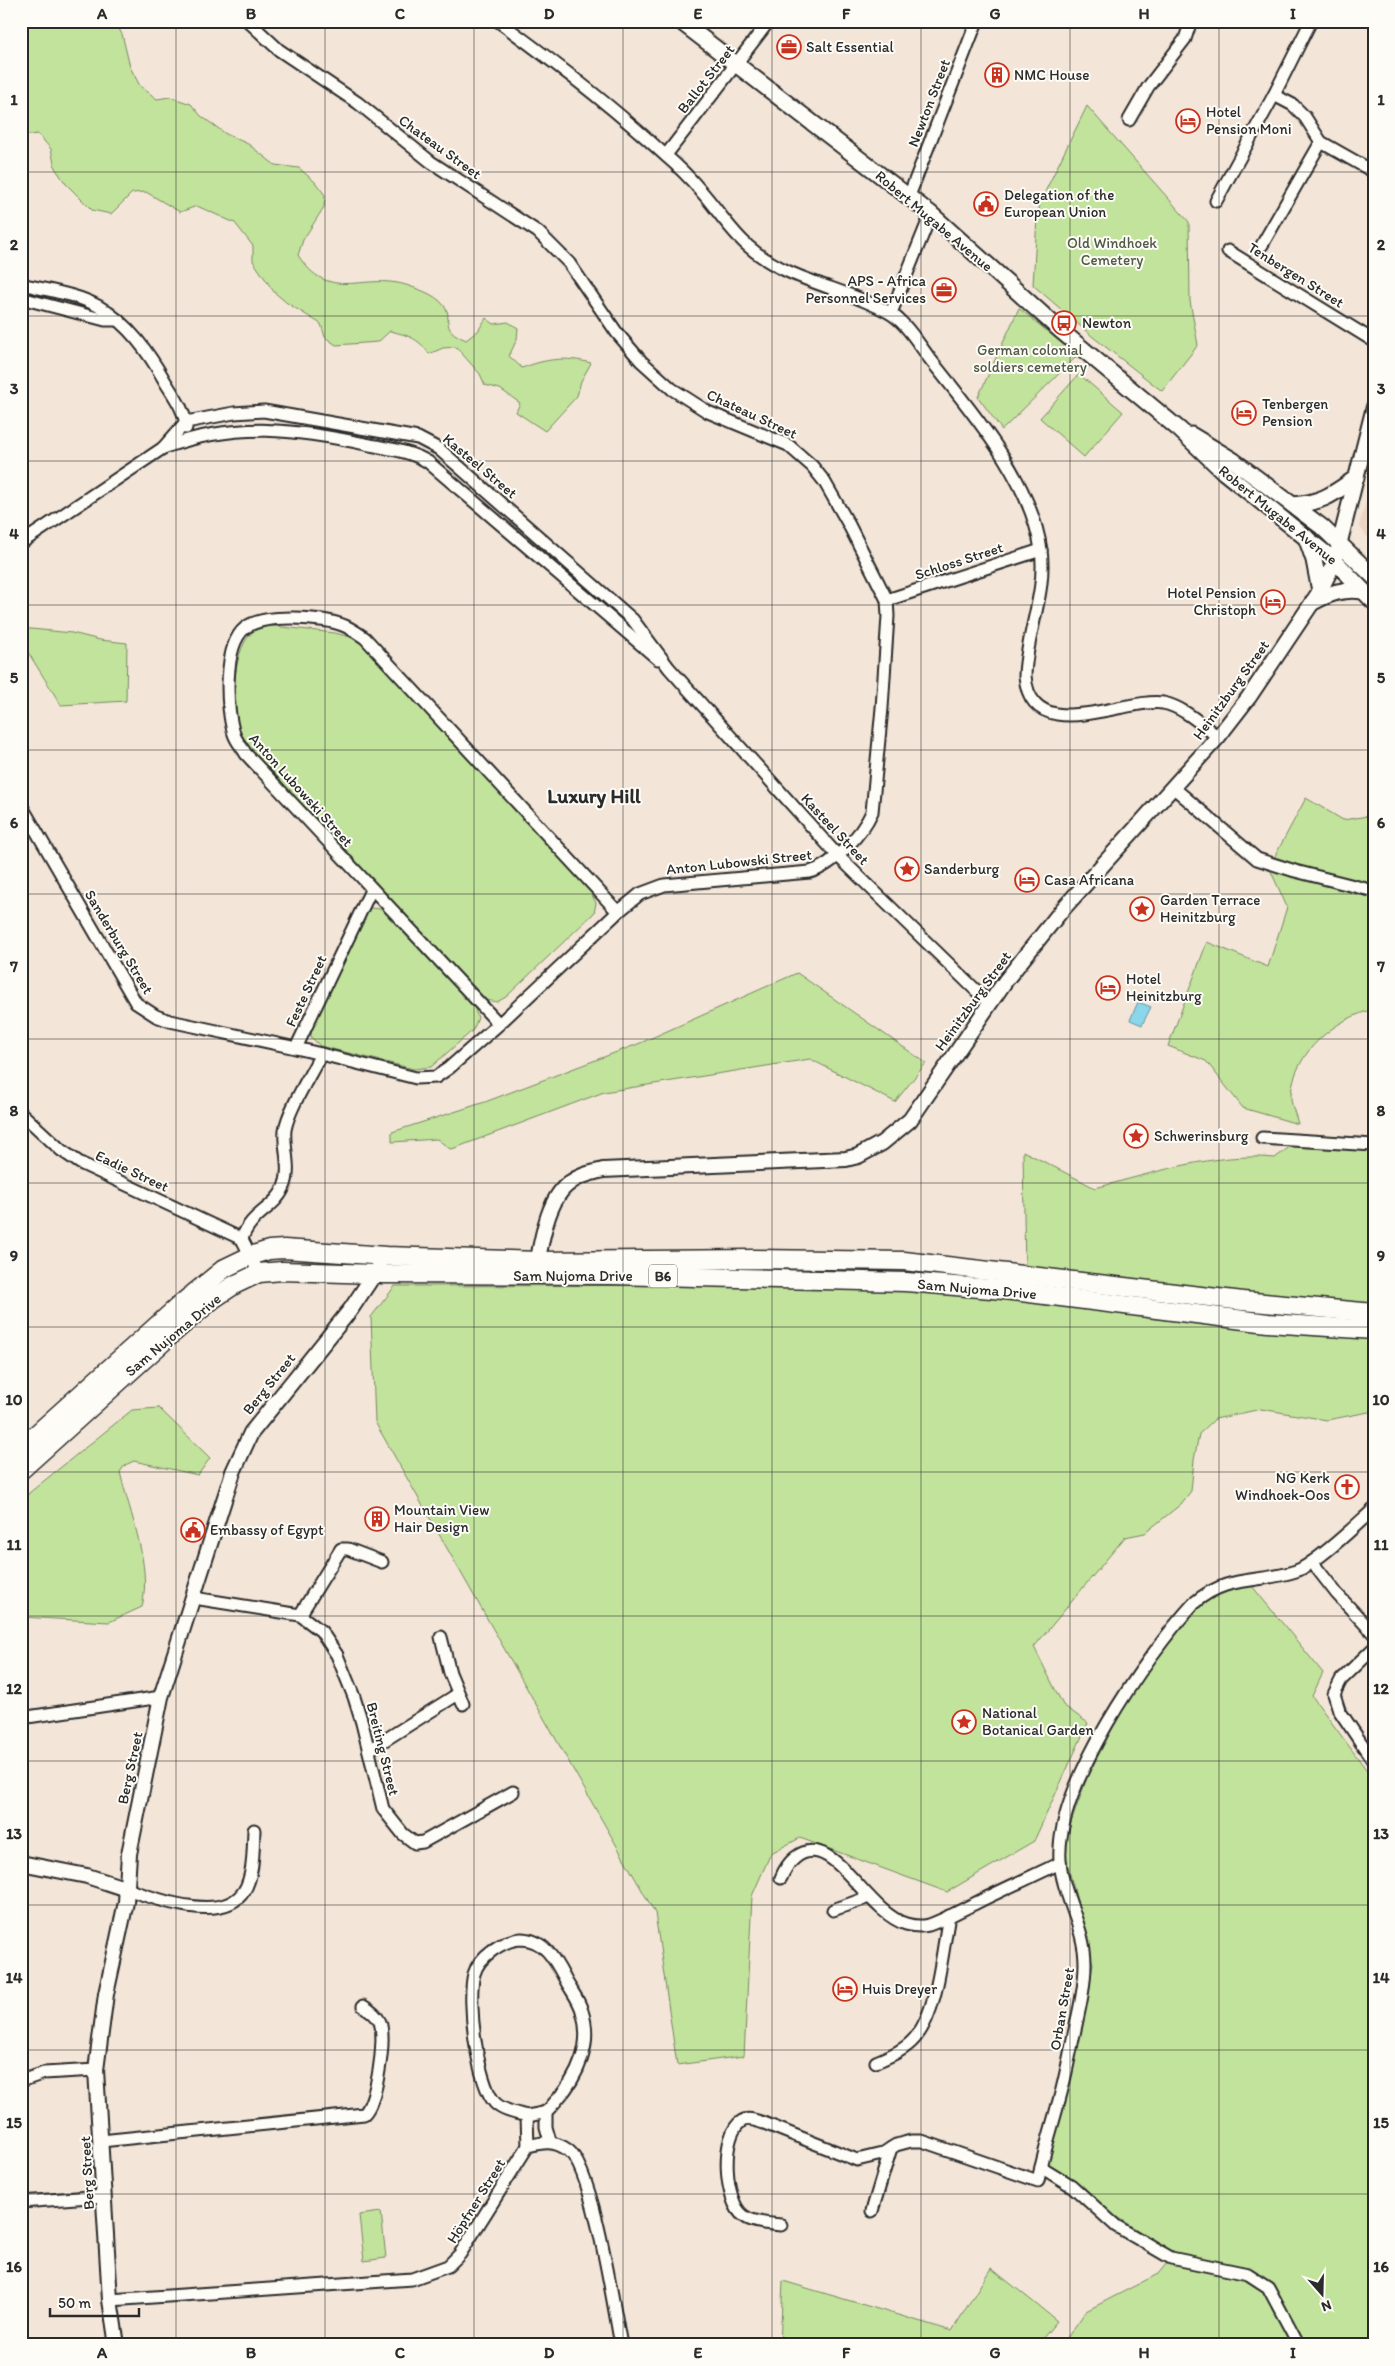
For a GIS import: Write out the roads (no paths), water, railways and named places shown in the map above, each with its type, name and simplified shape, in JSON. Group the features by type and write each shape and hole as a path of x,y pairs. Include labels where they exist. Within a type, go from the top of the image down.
{"highway":[{"name":"Sam Nujoma Drive","path":"21,1448 182,1303 225,1268 250,1256 284,1248 651,1276 906,1282 1004,1290 1268,1323 1374,1330"},
{"name":"Sam Nujoma Drive","path":"21,1470 213,1299 234,1285 259,1273 282,1271 375,1274 754,1258 904,1261 1242,1301 1374,1313"}],"main road":[{"name":"Robert Mugabe Avenue","path":"680,21 931,214 1060,330 1180,430 1224,472 1335,561 1374,602"},
{"name":"Robert Mugabe Avenue","path":"1180,430 1203,440 1293,505 1339,543 1374,577"},
{"path":"1293,505 1315,503 1326,499 1356,478"},
{"path":"1306,537 1314,560 1316,597 1351,589 1363,591"}],"street":[{"name":"Chateau Street","path":"248,21 279,50 358,104 431,162 538,232 569,263 617,333 641,361 672,389 708,412 775,438 801,455 824,481 886,600 888,616 883,699 872,812 866,825 838,856"},
{"path":"498,21 616,111 666,155 700,190 748,246 763,258 783,270 868,302 891,313 910,332 958,392 1010,468 1032,518 1041,550 1040,590 1025,666 1026,684 1036,704 1050,712 1081,715 1143,703 1166,704 1188,714 1218,737"},
{"name":"Ballot Street","path":"666,155 737,65 768,21"},
{"name":"Newton Street","path":"909,196 977,21"},
{"path":"1129,120 1143,93 1185,39 1191,21"},
{"path":"1216,201 1274,95 1311,21"},
{"path":"1274,95 1293,105 1305,117 1321,142 1374,172"},
{"path":"1262,245 1305,166 1321,142"},
{"path":"891,313 931,214"},
{"name":"Tenbergen Street","path":"1228,251 1374,341"},
{"path":"21,284 86,301 98,306 118,320 136,337 151,357 186,422 185,440"},
{"path":"21,298 105,320 118,320"},
{"name":"Heinitzburg Street","path":"536,1268 555,1198 570,1182 584,1175 603,1170 834,1160 858,1156 894,1134 910,1120 989,1003 1062,910 1218,737 1249,697 1316,597 1335,561 1374,407"},
{"name":"Kasteel Street","path":"163,448 186,422 234,413 264,411 337,422 426,441 439,449 633,620 670,668 838,856 989,1003"},
{"name":"Kasteel Street","path":"21,543 163,448 185,440 220,433 278,429 343,439 420,457 436,467 670,668"},
{"name":"Schloss Street","path":"886,600 1041,550"},
{"name":"Anton Lubowski Street","path":"498,1024 246,754 234,736 229,714 231,657 236,639 246,627 261,620 275,617 329,622 345,626 365,638 618,912"},
{"path":"1174,788 1257,858 1295,871 1374,891"},
{"name":"Sanderburg Street","path":"21,805 136,1003 156,1016 170,1021 296,1048"},
{"name":"Anton Lubowski Street","path":"321,1054 416,1078 430,1079 449,1068 618,912 640,894 664,885 810,872 826,866 838,856"},
{"name":"Feste Street","path":"321,1054 296,1048 371,890"},
{"path":"259,1273 242,1239 250,1222 276,1198 285,1186 287,1176 285,1128 321,1054"},
{"name":"Eadie Street","path":"24,1121 80,1163 242,1239"},
{"path":"1262,1138 1374,1145"},
{"name":"Berg Street","path":"117,2345 110,2300 96,2070 106,1994 128,1889 129,1854 161,1697 233,1472 251,1434 351,1310 386,1256"},
{"name":"Orban Street","path":"1041,2167 1059,2102 1084,1983 1085,1962 1077,1922 1060,1863 1060,1832 1086,1762 1134,1682 1186,1613 1203,1596 1226,1584 1298,1571 1312,1562 1374,1509"},
{"path":"300,1615 341,1550 348,1549 382,1562"},
{"path":"1312,1562 1337,1594 1374,1634"},
{"name":"Breiting Street","path":"194,1598 300,1615 321,1630 337,1655 354,1697 383,1809 402,1834 417,1844 513,1792"},
{"path":"369,1750 461,1699 450,1673 441,1637"},
{"path":"1374,1648 1341,1680 1334,1694 1339,1710 1374,1762"},
{"path":"21,1718 161,1697"},
{"path":"21,1863 87,1876 154,1899 193,1907 211,1907 233,1900 241,1894 248,1880 254,1830"},
{"path":"781,1878 786,1866 794,1858 807,1853 819,1852 839,1867 889,1915 913,1926 928,1925 949,1916 1060,1863"},
{"path":"833,1910 869,1897"},
{"path":"876,2062 907,2046 916,2037 935,1996 949,1916"},
{"path":"520,1939 532,1941 542,1946 553,1957 582,2009 585,2024 585,2048 582,2059 562,2095 546,2112 527,2116 506,2110 496,2103 484,2085 477,2056 473,2014 474,1974 482,1960 490,1952 506,1943 520,1939"},
{"path":"101,2141 364,2114 372,2100 383,2045 381,2028 377,2017 363,2006"},
{"path":"21,2081 44,2073 96,2070"},
{"path":"546,2112 546,2127 550,2141"},
{"path":"527,2116 528,2146 550,2141 569,2151 582,2169 591,2198 621,2345"},
{"path":"781,2226 744,2217 736,2209 726,2168 729,2142 736,2127 742,2120 758,2121 856,2160 873,2158 891,2148 911,2141 922,2141 1038,2181 1041,2167 1072,2186 1116,2226 1171,2258 1248,2274 1268,2287 1298,2345"},
{"name":"Höpfner Street","path":"110,2300 412,2279 448,2266 460,2254 528,2146"},
{"path":"872,2211 891,2148"},
{"path":"21,2202 104,2196"}],"water":[{"path":"1138,1002 1151,1007 1142,1025 1130,1020"}],"place":[{"name":"Salt Essential","path":"789,47"},
{"name":"NMC House","path":"997,75"},
{"name":"Hotel Pension Moni","path":"1188,121"},
{"name":"Delegation of the European Union","path":"986,204"},
{"name":"APS - Africa Personnel Services","path":"944,290"},
{"name":"Newton","path":"1064,323"},
{"name":"Tenbergen Pension","path":"1244,413"},
{"name":"Hotel Pension Christoph","path":"1273,602"},
{"name":"Sanderburg","path":"907,869"},
{"name":"Casa Africana","path":"1027,880"},
{"name":"Garden Terrace Heinitzburg","path":"1142,909"},
{"name":"Hotel Heinitzburg","path":"1108,988"},
{"name":"Schwerinsburg","path":"1136,1136"},
{"name":"NG Kerk Windhoek-Oos","path":"1347,1487"},
{"name":"Mountain View Hair Design","path":"377,1519"},
{"name":"Embassy of Egypt","path":"193,1530"},
{"name":"National Botanical Garden","path":"964,1722"},
{"name":"Huis Dreyer","path":"845,1989"}],"district":[{"name":"Luxury Hill","path":"594,796"}],"park label":[{"name":"Old Windhoek Cemetery","path":"1112,252"},
{"name":"German colonial soldiers cemetery","path":"1030,358"}]}
